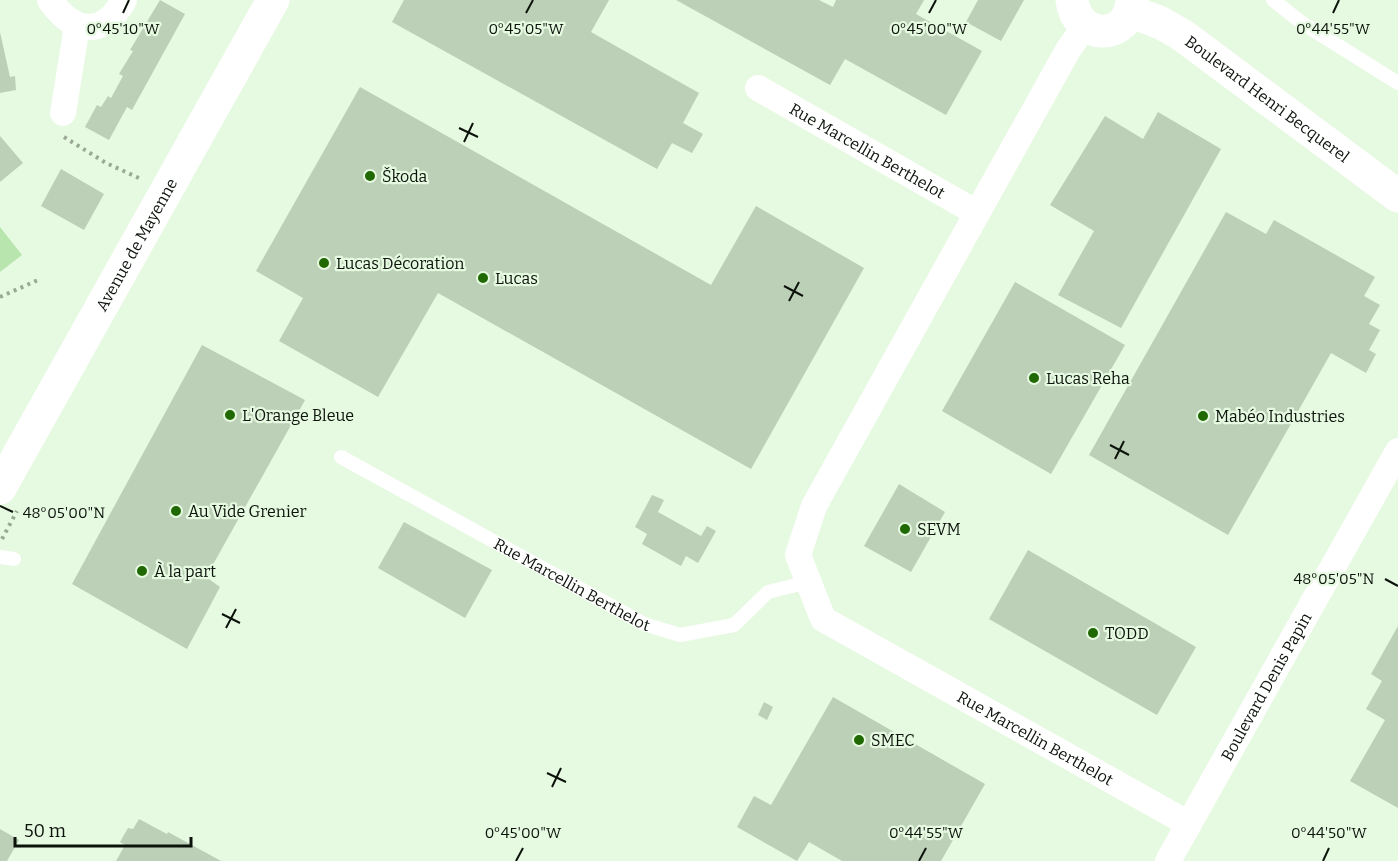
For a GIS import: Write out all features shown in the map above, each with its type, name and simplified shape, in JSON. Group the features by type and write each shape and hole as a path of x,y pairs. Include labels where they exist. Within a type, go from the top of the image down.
{"main road":[{"name":"Avenue de Mayenne","path":"0,488 273,0"},
{"name":"Boulevard Henri Becquerel","path":"1078,13 1102,31 1111,30 1126,20 1131,6 1182,35 1398,196"}],"street":[{"path":"50,0 59,13 77,26 94,28 109,19 124,0"},
{"name":"Rue Marcellin Berthelot","path":"1078,13 1068,50 814,506 798,555 823,619 1189,824"},
{"path":"63,113 77,26"},
{"name":"Rue Marcellin Berthelot","path":"758,88 977,213"},
{"name":"Boulevard Denis Papin","path":"1168,861 1398,451"}],"lane":[{"path":"1273,0 1302,23 1398,83"},
{"name":"Rue Marcellin Berthelot","path":"341,458 644,624 680,635 734,625 768,592 808,582"},
{"path":"0,557 14,559"}],"path":[{"path":"63,113 62,136 71,144 135,177 168,186"},
{"path":"0,297 38,280"}],"green space":[{"path":"0,227 22,255 0,272"}],"building":[{"path":"160,0 185,14 132,110 127,107 109,140 85,127 97,105 101,107 108,96 111,98 123,76 119,74 133,51 130,50"},
{"path":"404,0 609,0 591,32 699,93 683,123 703,134 692,153 672,143 657,169 392,22"},
{"path":"676,0 819,0 833,7 836,0 924,0 916,14 982,51 946,115 845,59 830,85"},
{"path":"978,0 1024,0 1001,41 966,22"},
{"path":"0,32 10,77 15,76 16,90 0,93"},
{"name":"Lucas","path":"360,87 711,285 756,206 864,268 751,469 438,293 378,397 279,341 303,298 256,271"},
{"path":"1158,112 1221,149 1121,328 1058,295 1094,231 1050,205 1105,116 1143,139"},
{"path":"0,136 23,163 0,182"},
{"path":"61,169 104,194 84,230 41,206"},
{"name":"Mabéo Industries","path":"1226,212 1266,234 1274,220 1375,277 1364,296 1380,305 1369,324 1380,330 1369,350 1376,354 1366,373 1331,353 1228,535 1089,455"},
{"name":"Lucas Reha","path":"1015,282 1125,345 1051,474 942,411"},
{"path":"202,345 305,400 206,577 220,587 187,649 72,584"},
{"name":"SEVM","path":"899,484 945,512 911,572 864,546"},
{"path":"652,495 664,500 658,512 701,536 707,526 716,531 698,563 686,556 681,566 642,544 647,534 635,527"},
{"path":"404,522 492,570 465,618 378,568"},
{"name":"TODD","path":"1028,550 1196,647 1157,715 989,619"},
{"path":"1398,626 1398,808 1350,781 1385,720 1366,709 1382,681 1371,674"},
{"name":"SMEC","path":"833,697 985,784 941,861 842,861 809,842 797,861 737,827 754,796 771,805"},
{"path":"764,702 773,707 767,720 758,715"},
{"path":"139,819 221,861 116,861 125,845 120,842 128,828 133,829"},
{"path":"0,829 19,840 7,861 0,861"}],"place":[{"name":"Škoda","path":"370,176"},
{"name":"Lucas Décoration","path":"324,263"},
{"name":"Lucas","path":"483,278"},
{"name":"Lucas Reha","path":"1034,378"},
{"name":"L'Orange Bleue","path":"230,415"},
{"name":"Mabéo Industries","path":"1203,416"},
{"name":"Au Vide Grenier","path":"176,511"},
{"name":"SEVM","path":"905,529"},
{"name":"À la part","path":"142,571"},
{"name":"TODD","path":"1093,633"},
{"name":"SMEC","path":"859,740"}]}
